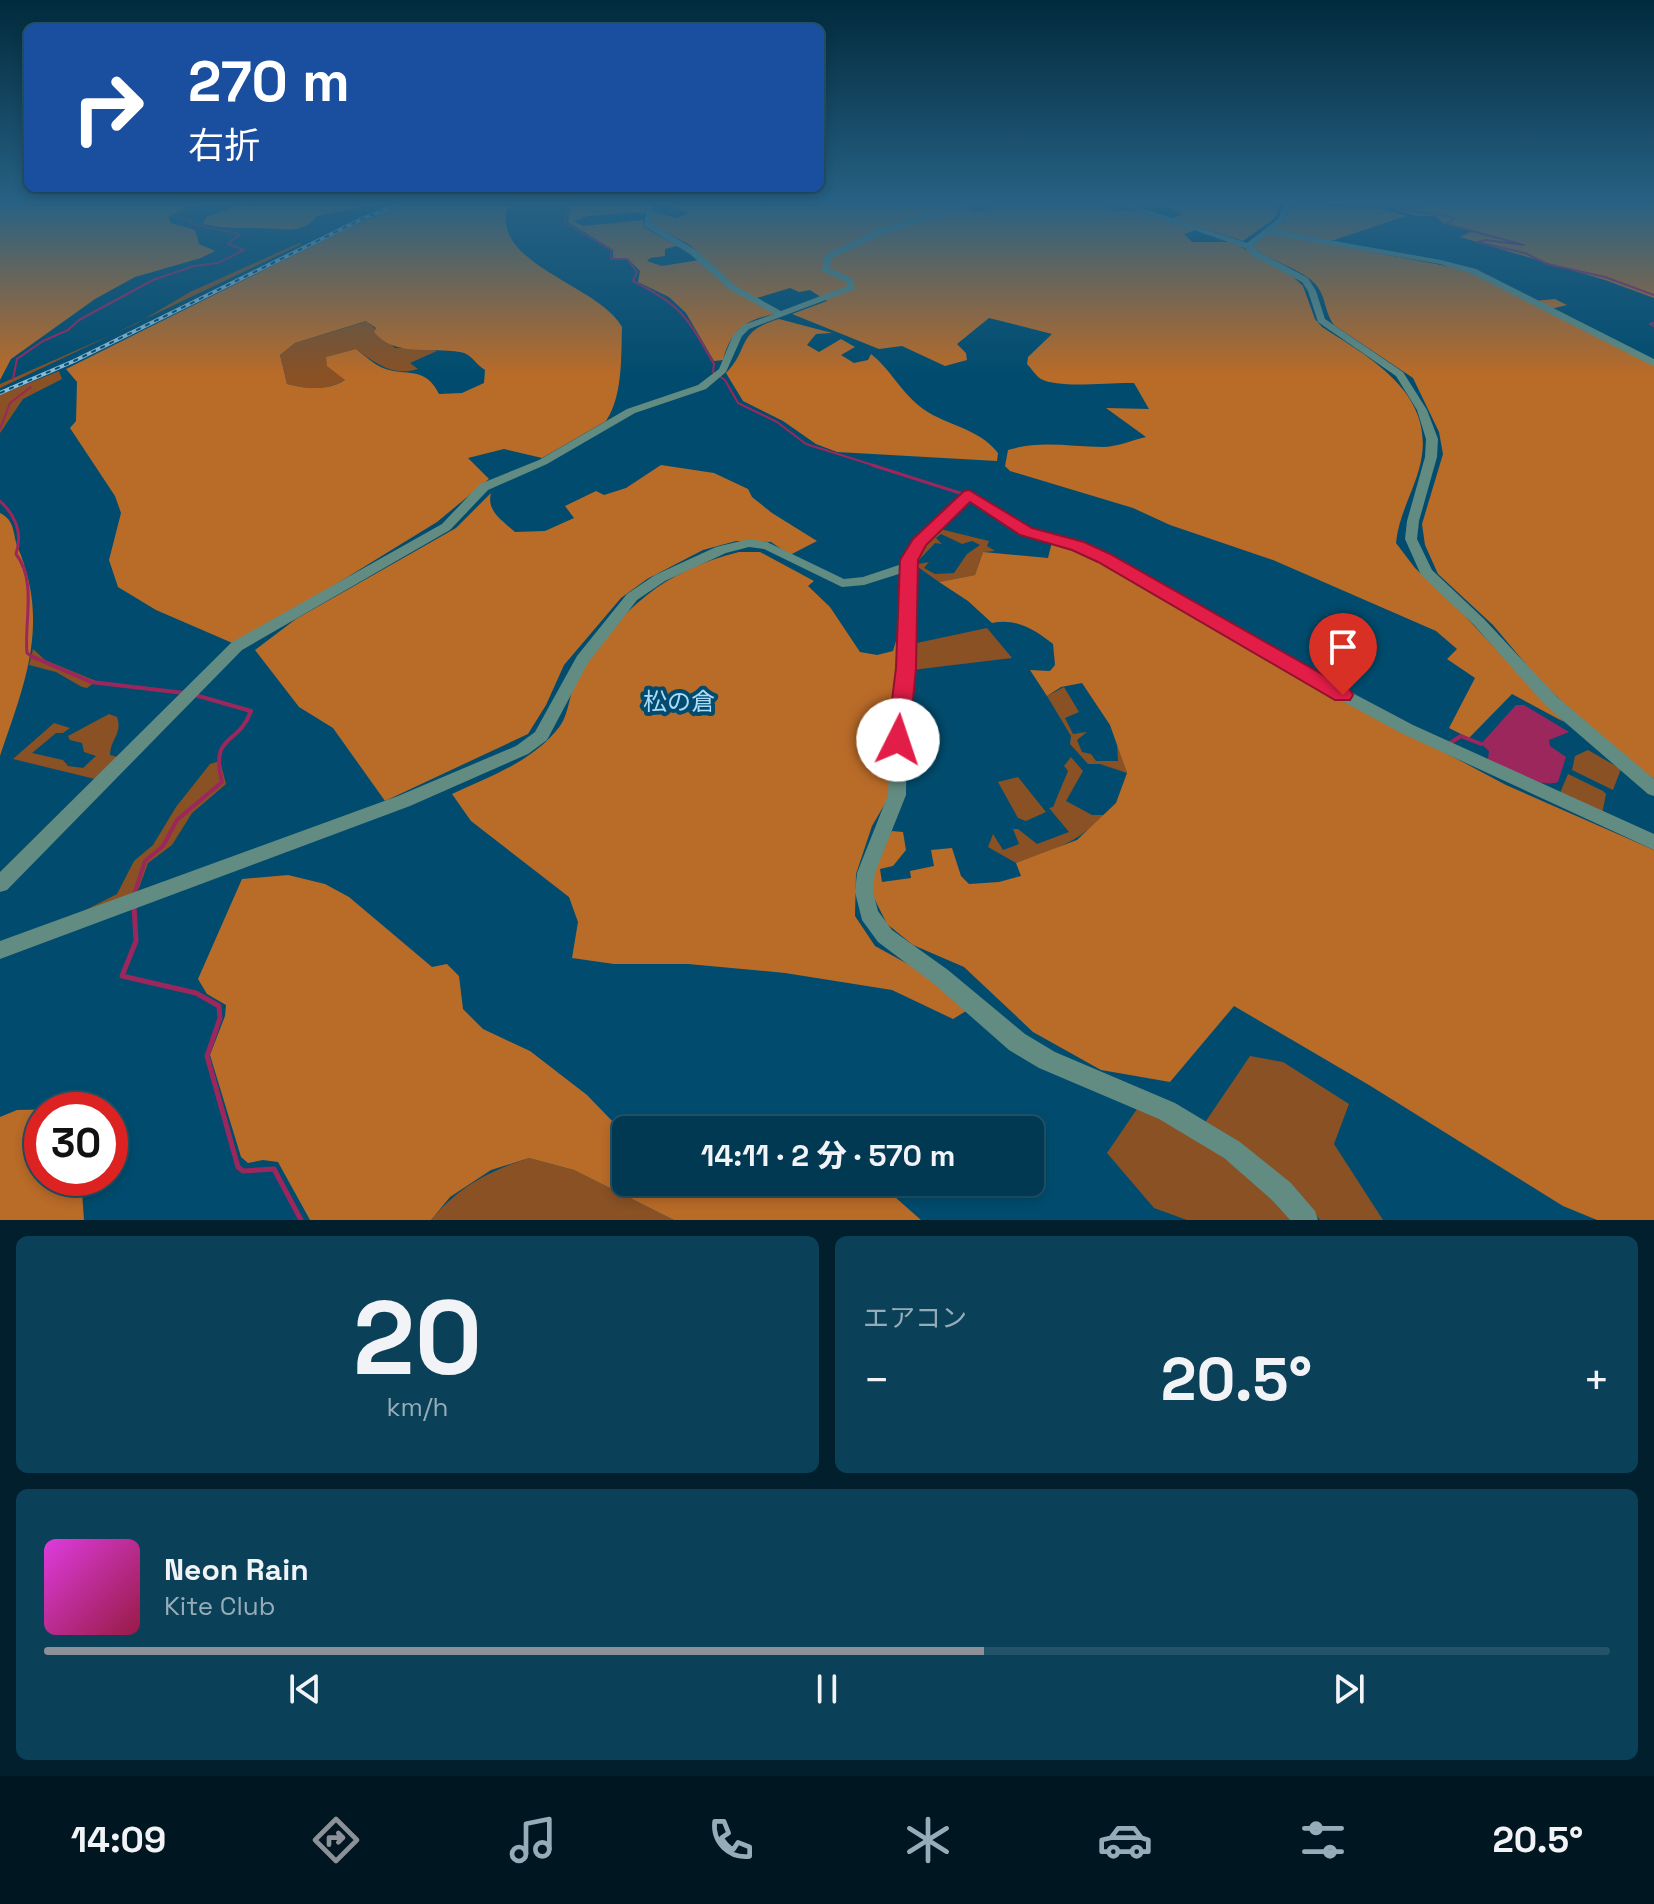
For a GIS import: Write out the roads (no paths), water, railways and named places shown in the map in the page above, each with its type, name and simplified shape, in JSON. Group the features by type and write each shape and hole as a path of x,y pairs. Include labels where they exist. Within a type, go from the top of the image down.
{"street":[{"path":"703,261 733,288 781,314"},
{"path":"0,884 237,646 446,527 484,487 543,462 631,411 702,387 723,370 742,330 754,322 852,287 850,281 825,269 827,261"},
{"path":"1269,261 1305,280 1312,291 1321,320 1400,374 1422,410 1432,439 1431,457 1411,539 1426,572 1479,622 1551,701 1654,789"},
{"path":"1435,261 1473,271 1654,363"},
{"path":"1306,1220 1282,1192 1232,1150 1167,1111 1047,1060 1017,1042 941,977 885,936 869,914 864,892 866,873 897,795 909,566 918,542 969,494 1026,532 1078,546 1104,558 1407,729 1497,773 1654,842"},
{"path":"0,950 404,801 522,750 541,736 582,660 632,597 660,578 721,550 749,543 767,546 842,583 864,581 909,566"}],"waterway":[{"path":"13,379 17,359 43,341 68,330 79,320 153,280 194,266 222,261"},
{"path":"628,261 637,272 633,281 663,298 682,314 714,364 713,372 725,380 738,403 777,422 806,444 879,467"},
{"path":"1541,261 1605,277 1654,295"},
{"path":"1654,323 1650,324 1654,326"},
{"path":"0,429 10,403 31,387"},
{"path":"872,465 963,494"},
{"path":"974,494 1011,518"},
{"path":"0,501 14,518 18,532 16,554 28,589 27,653 32,656"},
{"path":"32,656 91,682 184,693"},
{"path":"134,895 145,861 163,846 177,820 222,782 219,766 222,747 246,722 251,711 195,695"},
{"path":"1450,743 1461,736 1481,744"},
{"path":"134,906 136,941 122,976 196,993 219,1006 220,1018 207,1056 238,1167 243,1171 274,1169 301,1220"}],"railway":[{"path":"0,393 74,361 277,261"}],"district":[{"name":"松の倉","path":"679,702"}]}
